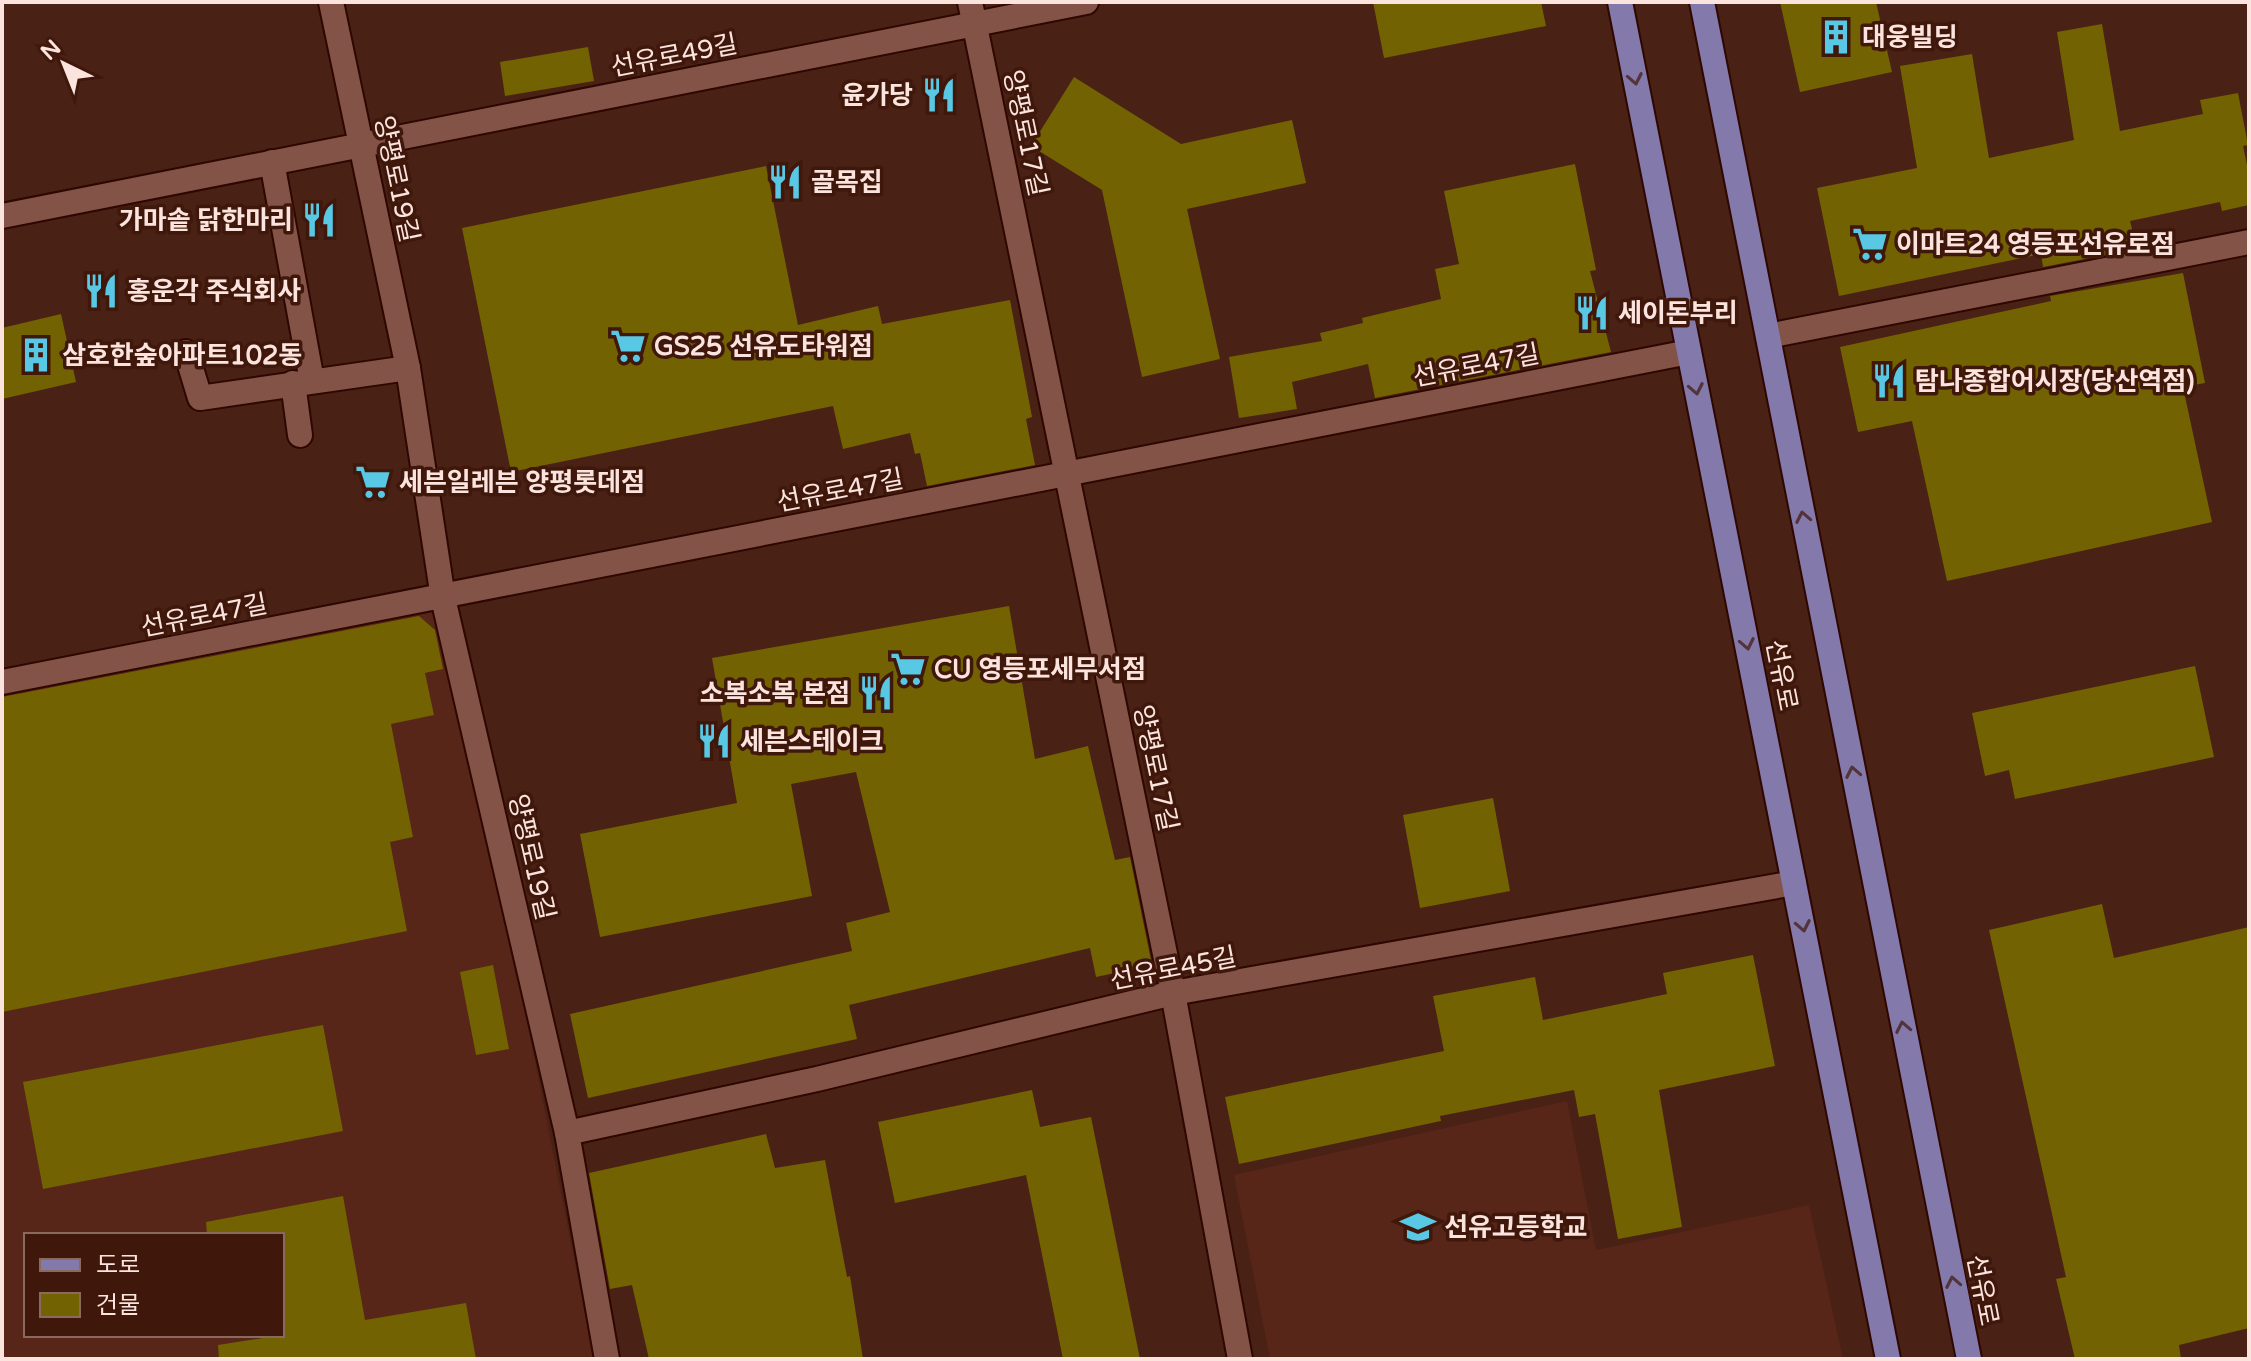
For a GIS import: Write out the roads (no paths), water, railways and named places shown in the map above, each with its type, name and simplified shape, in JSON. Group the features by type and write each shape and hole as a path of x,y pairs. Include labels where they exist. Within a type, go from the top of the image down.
{"main road":[{"name":"선유로","path":"1620,2 1888,1359"},
{"name":"선유로","path":"1702,2 1969,1359"}],"street":[{"name":"양평로19길","path":"331,2 408,368 443,598 567,1133 607,1359"},
{"name":"선유로49길","path":"2,216 361,145 973,13 1086,2"},
{"name":"양평로17길","path":"973,13 1173,993 1240,1359"},
{"path":"272,162 303,382 300,435"},
{"path":"1768,336 2249,242"},
{"path":"186,352 200,398 408,368"},
{"name":"선유로47길","path":"2,682 1689,352"},
{"name":"선유로45길","path":"567,1133 817,1079 1173,993 1794,883"}],"place":[{"name":"대웅빌딩","path":"1836,37"},
{"name":"윤가당","path":"939,95"},
{"name":"골목집","path":"785,182"},
{"name":"가마솥 닭한마리","path":"319,220"},
{"name":"이마트24 영등포선유로점","path":"1870,244"},
{"name":"홍운각 주식회사","path":"101,291"},
{"name":"세이돈부리","path":"1592,313"},
{"name":"GS25 선유도타워점","path":"628,346"},
{"name":"삼호한숲아파트102동","path":"36,355"},
{"name":"탐나종합어시장(당산역점)","path":"1889,381"},
{"name":"세븐일레븐 양평롯데점","path":"373,482"},
{"name":"CU 영등포세무서점","path":"908,669"},
{"name":"소복소복 본점","path":"876,693"},
{"name":"세븐스테이크","path":"714,741"},
{"name":"선유고등학교","path":"1418,1227"}]}
